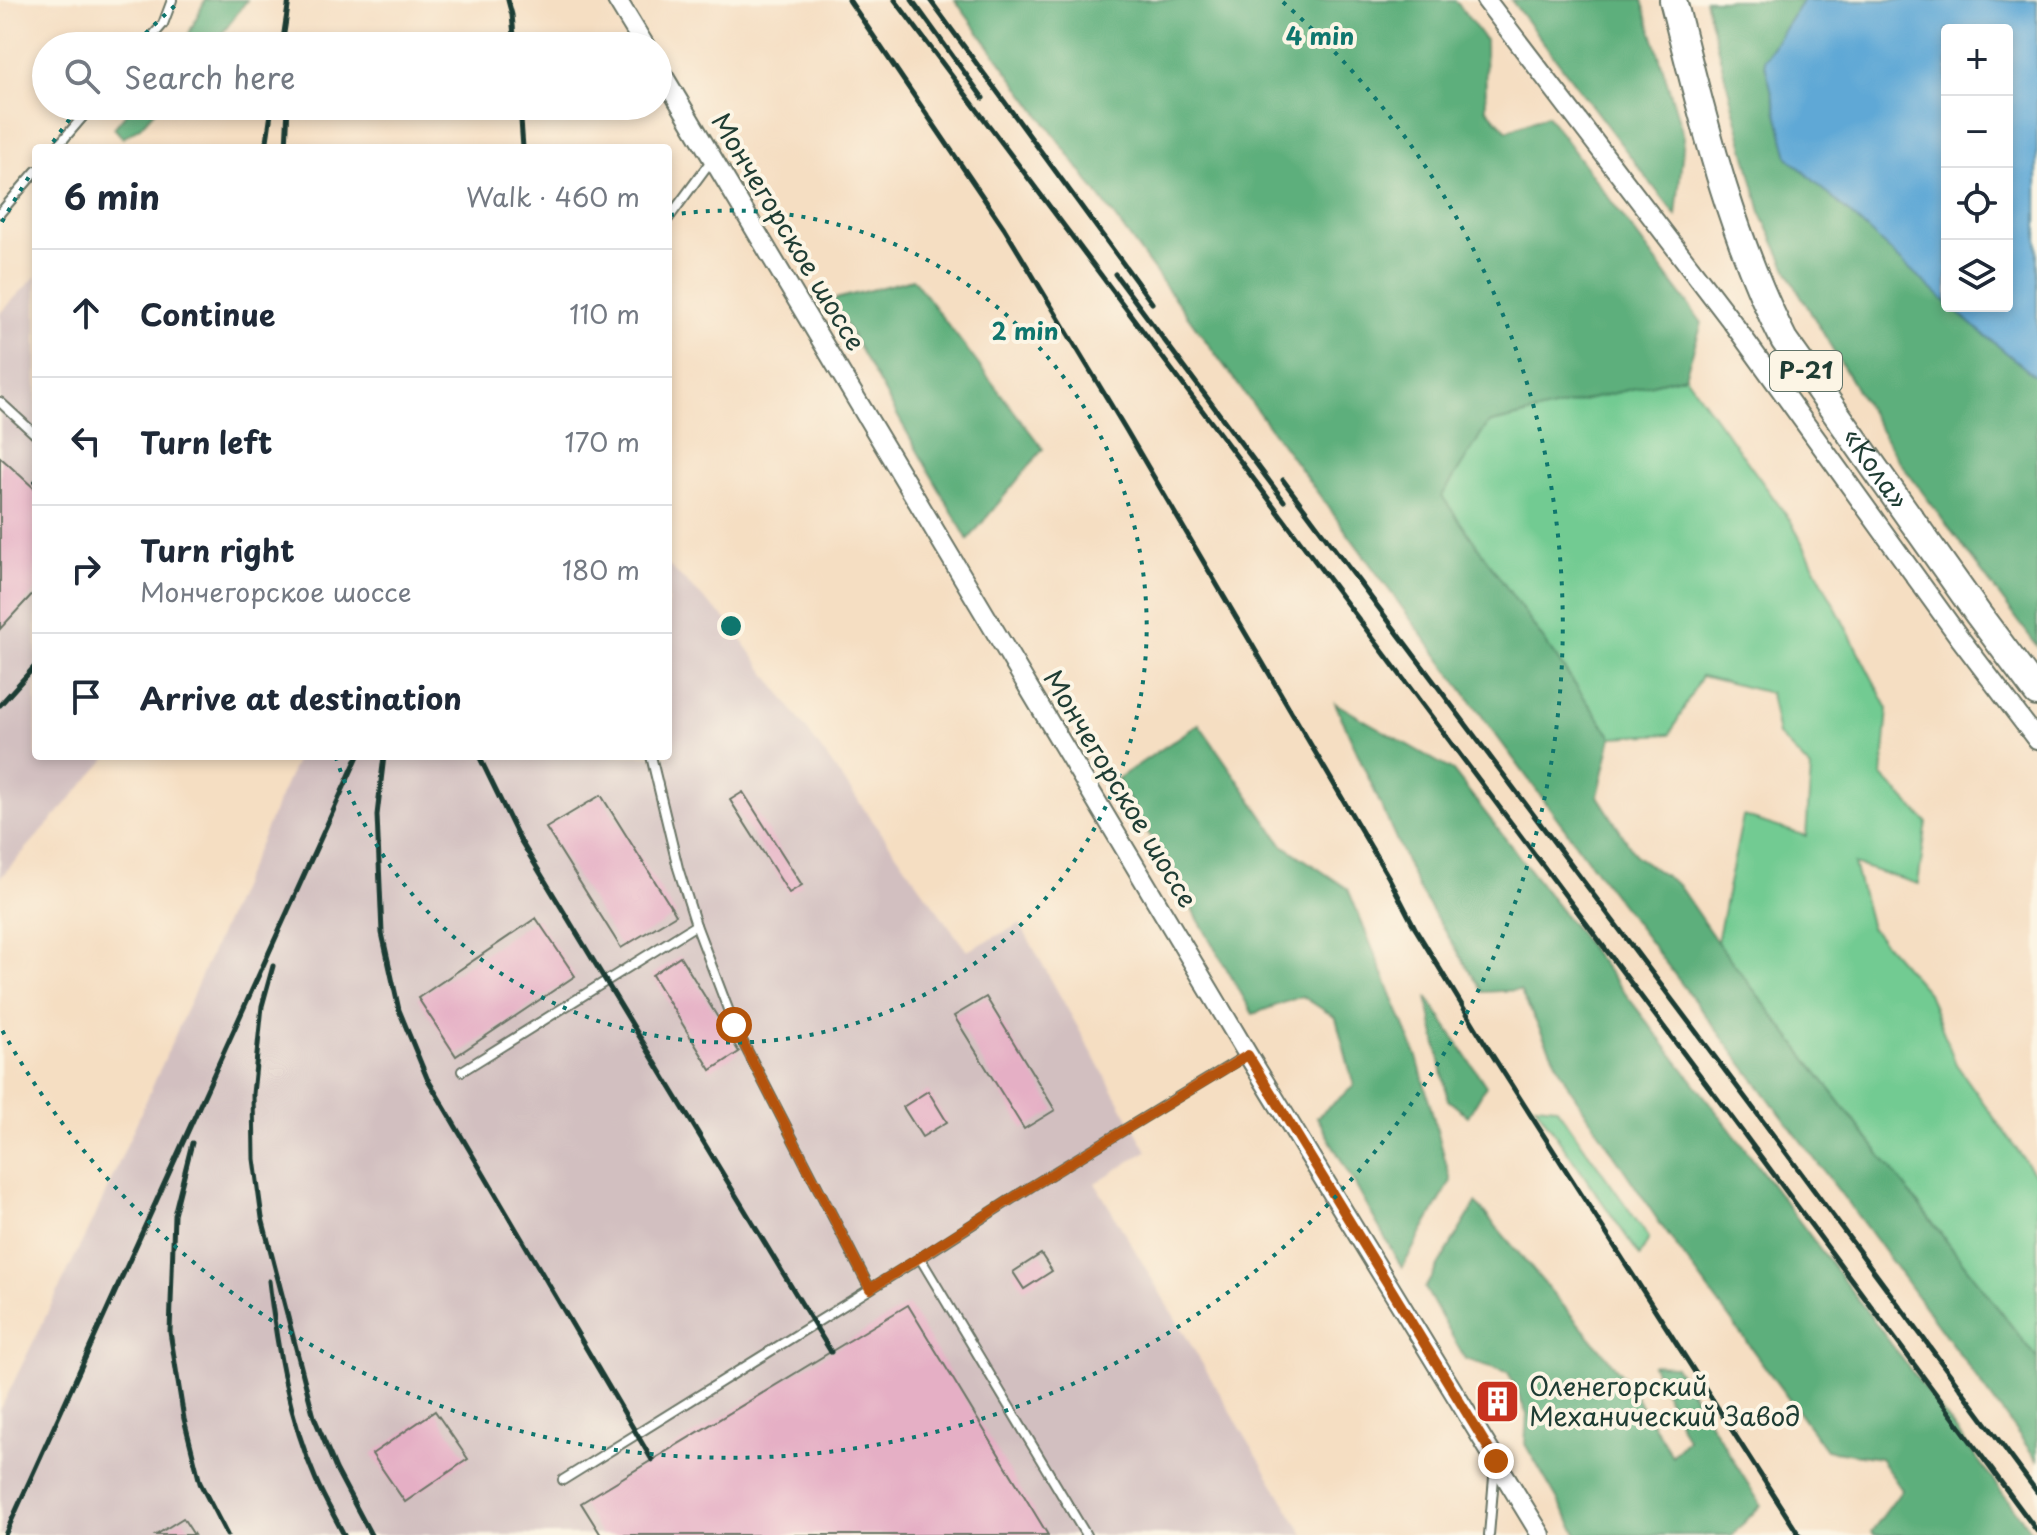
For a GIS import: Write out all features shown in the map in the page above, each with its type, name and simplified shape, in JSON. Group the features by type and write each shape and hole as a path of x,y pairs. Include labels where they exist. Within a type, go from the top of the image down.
{"highway":[{"name":"«Кола»","path":"1673,0 1719,180 1762,296 1784,340 2037,693"}],"street":[{"path":"617,0 636,32"},
{"path":"1486,0 1732,322 2037,740"},
{"name":"Мончегорское шоссе","path":"672,90 1248,1055 1541,1535"}],"lane":[{"path":"156,32 163,24 172,0"},
{"path":"59,144 80,120"},
{"path":"672,214 713,158"},
{"path":"0,213 32,176"},
{"path":"672,206 680,203"},
{"path":"0,402 32,431"},
{"path":"652,760 678,868 734,1025 870,1289"},
{"path":"462,1071 696,925"},
{"path":"563,1480 1032,1186 1248,1055"},
{"path":"920,1258 1086,1535"},
{"path":"1489,1535 1496,1461"}],"shaded area":[{"path":"32,280 32,760 105,760 0,878 0,313"},
{"path":"672,569 728,621 967,951 1020,924 1147,1151 1095,1183 1304,1535 0,1535 0,1410 102,1201 296,760 672,760"}],"green space":[{"path":"205,0 247,0 223,32 190,32"},
{"path":"955,0 1455,0 1485,40 1486,108 1507,131 1547,115 1702,323 1685,376 1488,424 1442,496 1612,737 1598,796 1636,856 1678,885 1717,942 2037,1359 2037,1460 1867,1228 1602,879"},
{"path":"1511,0 1642,0 1684,137 1676,216"},
{"path":"1705,0 1803,0 1764,60 1788,157 1941,297 1941,312 1957,312 2037,378 2037,646 1897,458 1793,282 1762,216"},
{"path":"121,120 146,120 123,138 114,128"},
{"path":"913,279 1043,449 968,540 832,300"},
{"path":"1685,376 1792,523 1888,709 1882,776 1927,822 1918,884 1854,864 1871,928 1928,993 1956,1064 2037,1178 2037,1359 1717,942 1743,816 1806,836 1811,769 1778,735 1770,693 1701,676 1670,734 1612,737 1441,496 1488,424"},
{"path":"1335,703 1453,771 1743,1146 2034,1535 1875,1535 1871,1532 1902,1490 1880,1458 1826,1450 1661,1225 1569,1087 1520,990 1483,992 1418,888"},
{"path":"1199,724 1283,845 1348,889 1417,1057 1451,1181 1402,1268 1317,1117 1354,1086 1336,1018 1302,996 1253,1014 1117,779"},
{"path":"1427,997 1486,1086 1468,1116 1448,1100"},
{"path":"1535,1105 1556,1107 1649,1238 1640,1256"},
{"path":"1476,1203 1624,1377 1672,1456 1687,1439 1652,1365 1675,1366 1761,1505 1732,1535 1578,1535 1525,1444 1527,1414 1508,1372 1465,1359 1425,1288"}],"water":[{"path":"1803,0 2037,0 2037,378 1957,312 2013,312 2013,24 1941,24 1941,297 1788,157 1764,60"}],"building":[{"path":"0,457 32,486 32,594 0,629"},
{"path":"743,792 802,885 789,893 730,800"},
{"path":"601,795 676,915 621,948 546,828"},
{"path":"536,918 575,976 456,1056 418,998"},
{"path":"680,956 739,1052 711,1070 652,975"},
{"path":"986,997 1055,1110 1024,1129 954,1016"},
{"path":"928,1091 947,1122 922,1137 903,1107"},
{"path":"1041,1254 1052,1271 1024,1289 1013,1272"},
{"path":"908,1305 1048,1535 601,1535 581,1503"},
{"path":"435,1411 468,1459 405,1502 372,1454"},
{"path":"183,1518 194,1535 156,1535"}],"railway":[{"path":"284,32 289,0"},
{"path":"508,0 514,32"},
{"path":"849,0 1004,228 1125,428 1389,878 1415,928 1491,1053 1799,1535"},
{"path":"895,0 1741,1130 2037,1531"},
{"path":"912,0 983,98"},
{"path":"930,0 1152,303"},
{"path":"267,144 270,120"},
{"path":"286,144 287,120"},
{"path":"521,120 523,144"},
{"path":"1115,274 1284,501"},
{"path":"1283,480 2037,1492"},
{"path":"0,705 32,669"},
{"path":"5,1535 356,760"},
{"path":"384,760 377,815 382,933 399,1010 427,1078 652,1460"},
{"path":"481,760 519,838 831,1352"},
{"path":"273,966 262,1006 253,1094 254,1159 262,1218 314,1417 336,1469 371,1535"},
{"path":"192,1143 174,1215 170,1332 184,1419 200,1483 227,1535"},
{"path":"269,1281 280,1357 298,1432 319,1487 344,1535"}],"place":[{"name":"Оленегорский Механический Завод","path":"1498,1402"}],"route":[{"path":"734,1025 870,1289 1248,1055 1496,1461"}]}
